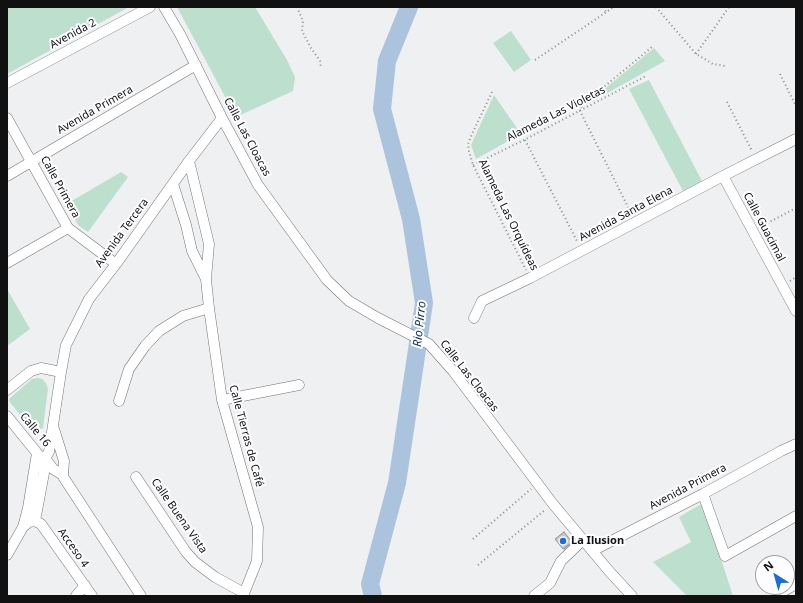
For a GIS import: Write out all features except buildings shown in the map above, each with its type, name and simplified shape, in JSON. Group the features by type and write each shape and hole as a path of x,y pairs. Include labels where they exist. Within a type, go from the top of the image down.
{"street":[{"name":"Avenida 2","path":"7,83 150,7"},
{"name":"Calle Las Cloacas","path":"164,7 196,65 222,118 258,185 327,280 349,301 378,318 429,344 453,371 553,504 632,596"},
{"name":"Avenida Primera","path":"7,176 196,65"},
{"name":"Calle Primera","path":"7,118 68,228 116,264"},
{"name":"Avenida Tercera","path":"41,456 49,452 66,345 89,299 222,118"},
{"name":"Avenida Santa Elena","path":"474,318 482,301 530,278 796,139"},
{"name":"Calle Tierras de Café","path":"189,161 209,244 206,278 222,400 258,527 257,561 244,595"},
{"name":"Calle Guacimal","path":"723,176 796,311"},
{"name":"Calle Tierras de Café","path":"173,184 186,225 192,251 206,278"},
{"path":"7,263 68,228"},
{"path":"119,401 129,368 145,346 159,331 183,316 209,308"},
{"path":"7,390 31,370 41,368 61,372"},
{"path":"222,400 299,385"},
{"name":"Calle 16","path":"7,416 53,469 63,475"},
{"path":"53,426 64,461 63,475 74,496 141,596"},
{"name":"Avenida Primera","path":"592,551 796,444"},
{"path":"29,524 29,501 41,456"},
{"path":"7,555 29,524 44,473 41,456"},
{"name":"Calle Buena Vista","path":"136,477 186,552 195,562 215,577 244,595"},
{"path":"703,494 725,556 796,516"},
{"name":"Acceso 4","path":"29,524 41,524 92,596"},
{"path":"534,596 550,583 561,562 583,540"},
{"path":"76,596 84,585"}],"path":[{"path":"297,7 303,21 302,31 311,48 320,60 321,68"},
{"path":"603,7 606,12"},
{"path":"535,60 614,7"},
{"path":"656,7 696,54 713,64 724,66"},
{"path":"696,54 729,7"},
{"path":"636,223 580,111 582,105 652,48"},
{"path":"780,74 796,106"},
{"name":"Alameda Las Violetas","path":"473,164 524,140 646,76"},
{"name":"Alameda Las Orquídeas","path":"492,92 468,144 473,164 530,278"},
{"path":"727,102 756,159"},
{"path":"524,140 582,251"},
{"path":"752,231 796,208"},
{"path":"473,538 537,484"},
{"path":"478,565 553,504"}],"green space":[{"path":"7,7 129,7 7,74"},
{"path":"177,7 255,7 287,60 295,77 293,91 236,117"},
{"path":"511,31 531,60 514,72 493,43"},
{"path":"654,48 665,61 584,106"},
{"path":"649,80 702,181 683,191 629,89"},
{"path":"494,95 521,134 476,159 471,145"},
{"path":"121,172 128,177 88,232 79,226 65,205"},
{"path":"7,289 30,329 7,346"},
{"path":"32,379 42,379 46,383 48,389 43,428 37,432 33,431 9,401 10,398"},
{"path":"703,503 733,596 687,596 653,562 691,542 679,517"}],"waterway":[{"name":"Rio Pirro","path":"373,596 370,584 397,483 424,303 411,219 382,109 387,61 409,7"}],"place":[{"name":"La Ilusion","path":"563,541"}]}
